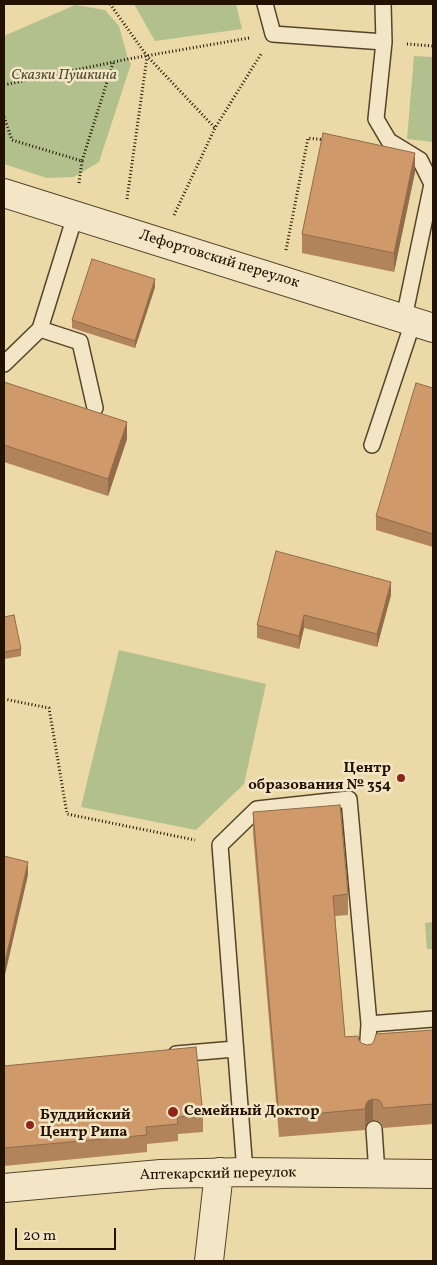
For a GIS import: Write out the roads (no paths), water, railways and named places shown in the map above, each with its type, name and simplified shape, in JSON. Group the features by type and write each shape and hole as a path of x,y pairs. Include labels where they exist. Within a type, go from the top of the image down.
{"street":[{"name":"Лефортовский переулок","path":"4,193 417,323"},
{"name":"Аптекарский переулок","path":"4,1188 161,1174 232,1172 433,1174"},
{"path":"209,1261 232,1172"}],"lane":[{"path":"264,4 273,34 384,42"},
{"path":"372,445 417,323 432,184 420,160 389,141 376,119 384,42 383,4"},
{"path":"4,364 40,329 75,216"},
{"path":"40,329 80,342 95,408"},
{"path":"232,1172 235,1049 220,845 257,810 349,799 369,1024 367,1056"},
{"path":"369,1024 433,1019"},
{"path":"158,1056 235,1049"},
{"path":"374,1129 377,1174"}],"place":[{"name":"Центр образования № 354","path":"401,778"},
{"name":"Семейный Доктор","path":"173,1112"},
{"name":"Буддийский Центр Рипа","path":"30,1125"}],"park label":[{"name":"Сказки Пушкина","path":"64,76"}]}
